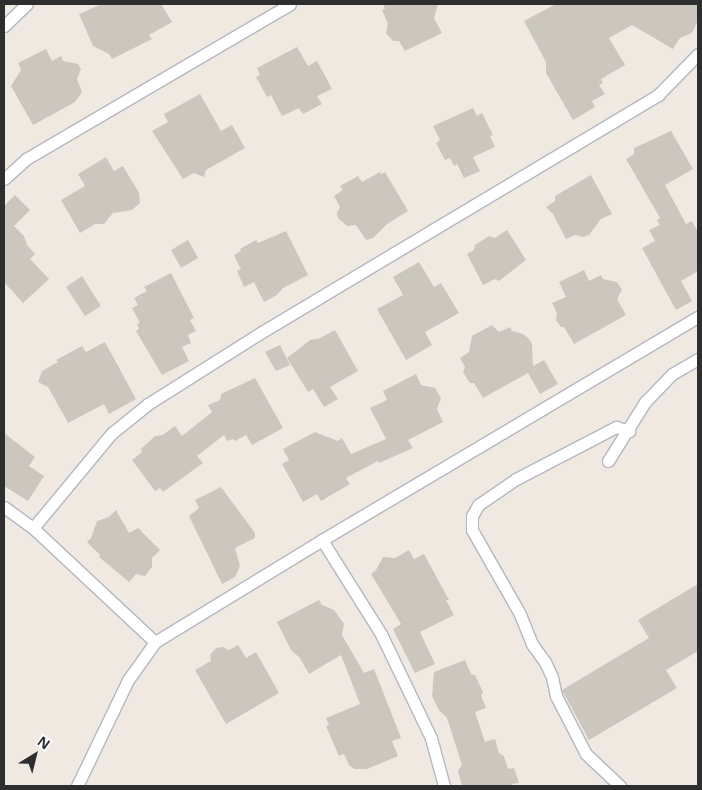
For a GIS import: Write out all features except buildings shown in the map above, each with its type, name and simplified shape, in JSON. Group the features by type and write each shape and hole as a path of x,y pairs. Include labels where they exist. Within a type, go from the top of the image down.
{"lane":[{"path":"4,26 27,4"},
{"path":"4,178 26,160 290,4"},
{"path":"33,528 112,433 148,404 262,332 658,95 698,54"},
{"path":"77,786 128,680 155,642 322,540 698,317"},
{"path":"608,461 645,402 672,374 698,359"},
{"path":"620,786 586,754 556,696 552,677 545,662 532,644 520,614 472,530 472,516 478,505 516,479 616,427 629,430"},
{"path":"4,507 33,528 155,642"},
{"path":"322,540 381,634 431,738 444,786"}]}
